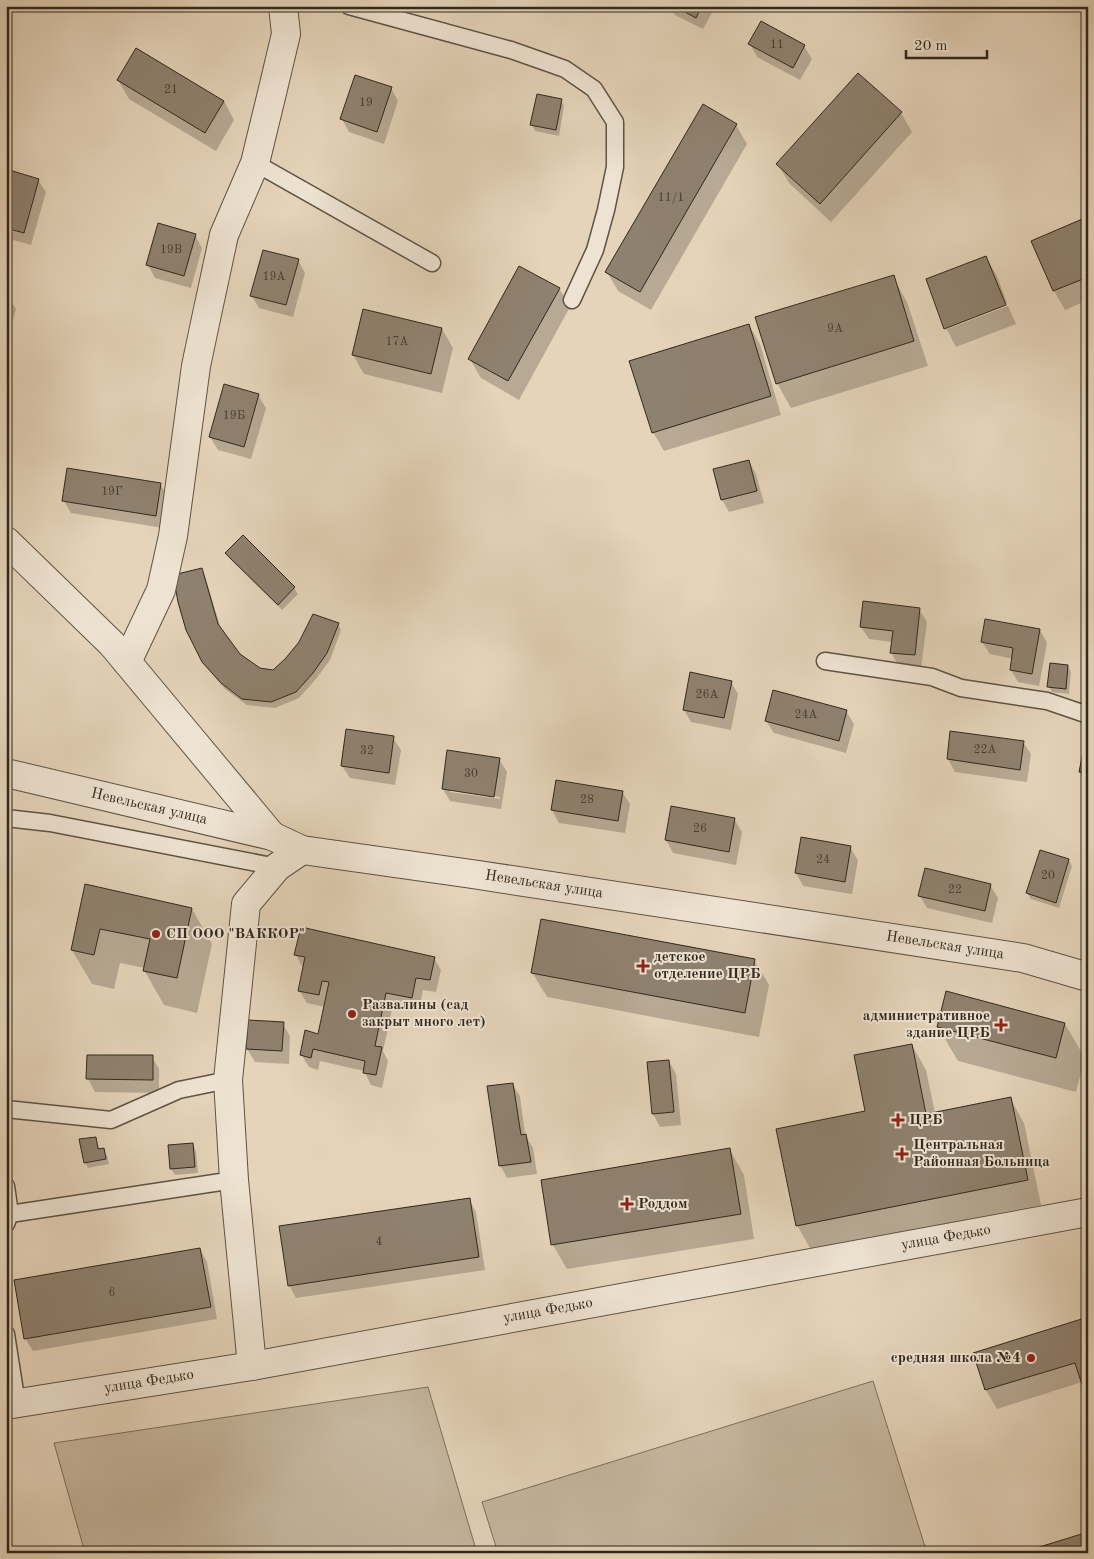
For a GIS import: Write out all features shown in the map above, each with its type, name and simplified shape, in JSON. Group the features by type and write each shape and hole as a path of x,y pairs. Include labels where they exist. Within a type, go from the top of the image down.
{"street":[{"path":"127,662 151,614 160,590 173,536 196,366 224,235 255,164 286,34 283,6"},
{"path":"6,541 112,644 272,836"},
{"name":"Невельская улица","path":"6,773 272,836 302,850 1023,958 1088,977"},
{"path":"252,1366 234,1180 228,1080 246,904 277,866 302,850"},
{"name":"улица Федько","path":"12,1404 252,1366 1088,1212"}],"lane":[{"path":"349,6 511,50 565,69 594,89 615,122 615,167 595,250 572,300"},
{"path":"255,164 432,263"},
{"path":"825,661 932,677 961,688 1047,701 1088,715"},
{"path":"6,818 50,823 277,866"},
{"path":"6,1109 111,1120 179,1090 228,1080"},
{"path":"6,1186 8,1219 234,1180"},
{"path":"6,1334 12,1404"}],"shaded area":[{"path":"873,1381 927,1553 498,1553 482,1502"},
{"path":"428,1387 477,1553 85,1553 54,1443"}],"building":[{"path":"674,6 702,6 696,18"},
{"path":"761,21 805,45 793,68 748,44"},
{"path":"136,48 224,101 205,133 117,80"},
{"path":"858,73 902,112 820,204 776,164"},
{"path":"355,75 392,87 377,132 340,119"},
{"path":"537,94 562,99 556,130 530,125"},
{"path":"703,104 737,124 640,292 605,272"},
{"path":"6,169 39,179 24,233 6,228"},
{"path":"1087,217 1088,277 1053,291 1031,241"},
{"path":"158,223 196,234 184,276 146,265"},
{"path":"263,250 299,259 286,305 250,296"},
{"path":"986,256 1006,305 944,329 926,279"},
{"path":"519,266 560,288 508,381 468,359"},
{"path":"894,275 914,341 776,384 755,317"},
{"path":"363,309 442,328 431,374 352,355"},
{"path":"749,324 771,396 652,433 629,361"},
{"path":"224,384 259,394 244,447 209,437"},
{"path":"749,460 757,491 721,500 713,469"},
{"path":"67,468 161,483 156,516 62,501"},
{"path":"243,535 295,587 278,605 225,553"},
{"path":"202,568 218,624 240,654 260,668 273,670 285,659 299,642 313,614 339,623 327,653 296,692 271,702 242,699 221,683 202,662 186,630 173,575"},
{"path":"863,601 920,608 915,655 890,653 893,631 860,627"},
{"path":"985,619 1040,629 1032,674 1010,670 1013,648 981,642"},
{"path":"1050,663 1068,665 1066,689 1047,687"},
{"path":"690,672 732,681 724,718 683,710"},
{"path":"773,690 847,710 839,741 765,721"},
{"path":"346,729 394,736 389,773 341,766"},
{"path":"950,731 1024,741 1020,770 947,759"},
{"path":"447,750 500,758 494,797 442,789"},
{"path":"1083,752 1088,753 1088,774 1079,772"},
{"path":"556,780 623,791 618,821 551,810"},
{"path":"671,806 735,818 729,852 665,840"},
{"path":"801,837 851,846 845,882 795,873"},
{"path":"1040,850 1069,859 1056,903 1026,893"},
{"path":"925,868 991,884 985,911 918,896"},
{"name":"СП ООО \"ВАККОР\"","path":"85,884 192,908 177,978 143,971 150,939 100,929 94,955 71,950"},
{"name":"детское отделение ЦРБ","path":"541,919 755,959 745,1013 531,973"},
{"name":"Развалины (сад закрыт много лет)","path":"301,927 435,957 430,980 416,978 412,998 386,993 375,1046 382,1047 376,1075 363,1073 365,1061 313,1049 311,1058 300,1055 305,1030 318,1034 329,982 322,981 319,995 298,991 305,957 294,955"},
{"name":"административное здание ЦРБ","path":"946,991 1065,1023 1056,1058 937,1027"},
{"path":"248,1020 284,1022 282,1051 246,1049"},
{"name":"Центральная Районная Больница","path":"912,1044 926,1114 1011,1097 1028,1180 796,1226 776,1129 865,1111 854,1055"},
{"path":"87,1055 153,1055 153,1080 86,1079"},
{"path":"669,1060 674,1112 652,1114 647,1062"},
{"path":"513,1083 521,1135 526,1134 531,1162 499,1166 487,1086"},
{"path":"96,1137 98,1149 104,1148 106,1159 84,1163 79,1139"},
{"path":"193,1143 195,1167 170,1169 168,1145"},
{"path":"730,1148 741,1214 551,1245 541,1180"},
{"path":"470,1198 479,1257 288,1286 279,1226"},
{"path":"200,1248 211,1307 24,1339 14,1280"},
{"name":"средняя школа №4","path":"1088,1317 1088,1403 1075,1363 985,1390 973,1353"},
{"path":"1088,1532 1088,1553 1020,1553"}],"place":[{"name":"СП ООО \"ВАККОР\"","path":"156,934"},
{"name":"детское отделение ЦРБ","path":"643,966"},
{"name":"Развалины (сад закрыт много лет)","path":"352,1014"},
{"name":"административное здание ЦРБ","path":"1001,1025"},
{"name":"ЦРБ","path":"898,1120"},
{"name":"Центральная Районная Больница","path":"902,1154"},
{"name":"Роддом","path":"627,1204"},
{"name":"средняя школа №4","path":"1031,1358"}]}
